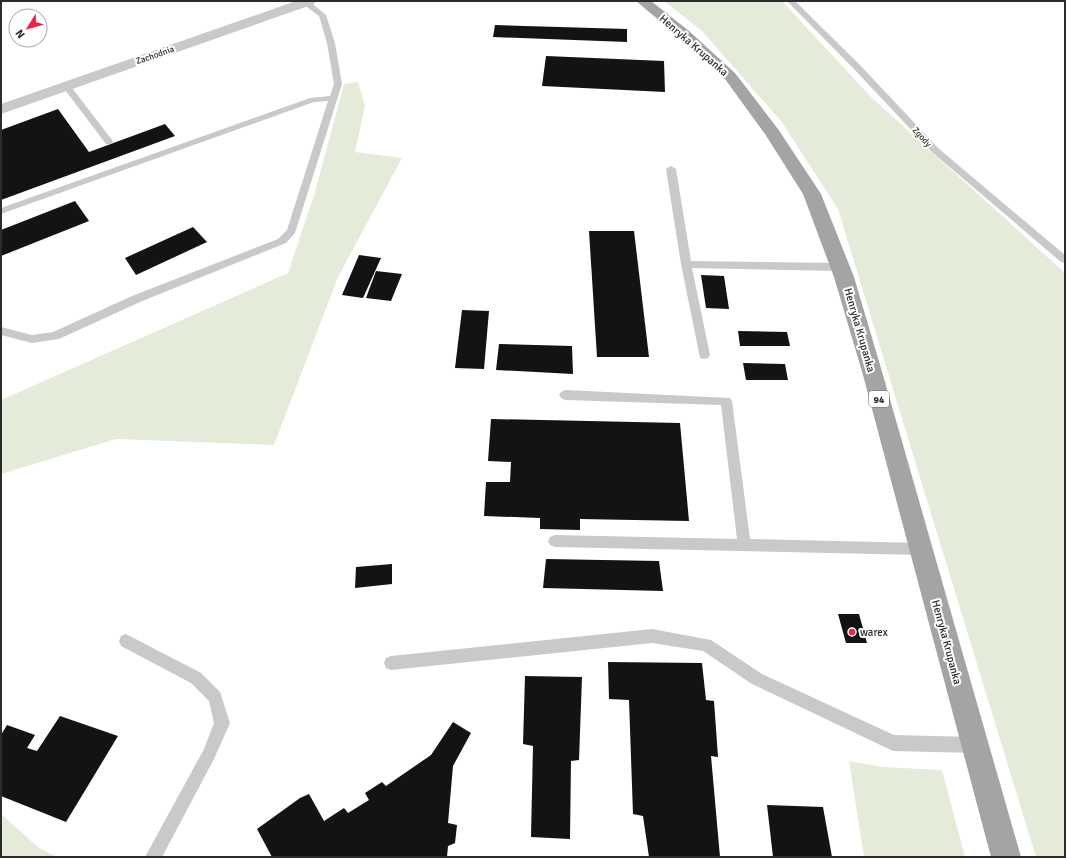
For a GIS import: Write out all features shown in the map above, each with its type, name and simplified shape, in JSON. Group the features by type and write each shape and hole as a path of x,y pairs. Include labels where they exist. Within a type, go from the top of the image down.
{"main road":[{"name":"Henryka Krupanka","path":"643,1 684,34 730,76 772,132 812,194 840,267 873,375 1006,857"}],"street":[{"name":"Zachodnia","path":"1,110 308,2"}],"lane":[{"name":"Zgody","path":"791,1 935,150 1065,260"},
{"path":"1,331 16,336 32,338 55,336 136,300 282,241 292,231 338,84 332,43 322,16 308,2"},
{"path":"66,86 109,142"},
{"path":"1,211 313,100 333,98"},
{"path":"670,169 686,264 704,355"},
{"path":"686,264 840,267"},
{"path":"565,395 726,401 744,545"},
{"path":"555,541 921,549"},
{"path":"391,663 652,636 706,645 757,679 893,743 975,745"},
{"path":"126,641 196,678 216,697 222,723 209,754 153,857"}],"green space":[{"path":"664,1 782,1 871,97 1065,273 1065,857 1036,857 838,209 781,121 702,31"},
{"path":"358,82 365,106 355,152 402,158 338,277 274,445 116,439 1,474 1,400 288,273 315,192 344,84"},
{"path":"849,761 883,767 942,770 965,857 864,857"},
{"path":"1,814 39,848 57,857 1,857"}],"building":[{"path":"495,25 627,29 627,42 493,37"},
{"path":"546,56 664,61 665,92 542,86"},
{"path":"58,109 89,152 165,124 175,136 1,200 1,130"},
{"path":"75,201 89,221 1,256 1,230"},
{"path":"193,227 207,242 136,275 125,258"},
{"path":"589,231 634,231 649,357 597,357"},
{"path":"359,255 381,258 363,298 342,295"},
{"path":"376,271 402,274 391,301 366,298"},
{"path":"701,275 724,276 729,309 706,308"},
{"path":"462,310 489,311 484,369 455,368"},
{"path":"738,331 787,332 790,346 740,346"},
{"path":"499,344 572,346 573,374 496,370"},
{"path":"743,363 785,364 788,380 746,380"},
{"path":"491,419 680,423 689,521 580,519 580,530 540,529 540,518 484,516 486,482 510,482 511,462 488,461"},
{"path":"546,559 659,561 663,591 543,588"},
{"path":"392,564 392,584 355,588 356,567"},
{"path":"838,614 859,614 867,643 846,643"},
{"path":"608,662 702,663 706,700 714,701 718,757 711,756 720,857 649,857 643,816 633,814 629,700 609,699"},
{"path":"525,676 582,677 579,760 571,761 570,839 531,837 533,746 523,744"},
{"path":"60,716 118,736 66,822 1,796 1,735 7,725 35,735 27,748 37,751"},
{"path":"453,722 471,733 453,766 448,823 457,825 455,843 448,846 447,857 272,857 257,829 300,798 309,794 324,821 344,808 348,813 369,800 365,793 382,782 386,786 431,755"},
{"path":"767,805 823,807 832,857 773,857"}],"place":[{"name":"warex","path":"852,632"}]}
